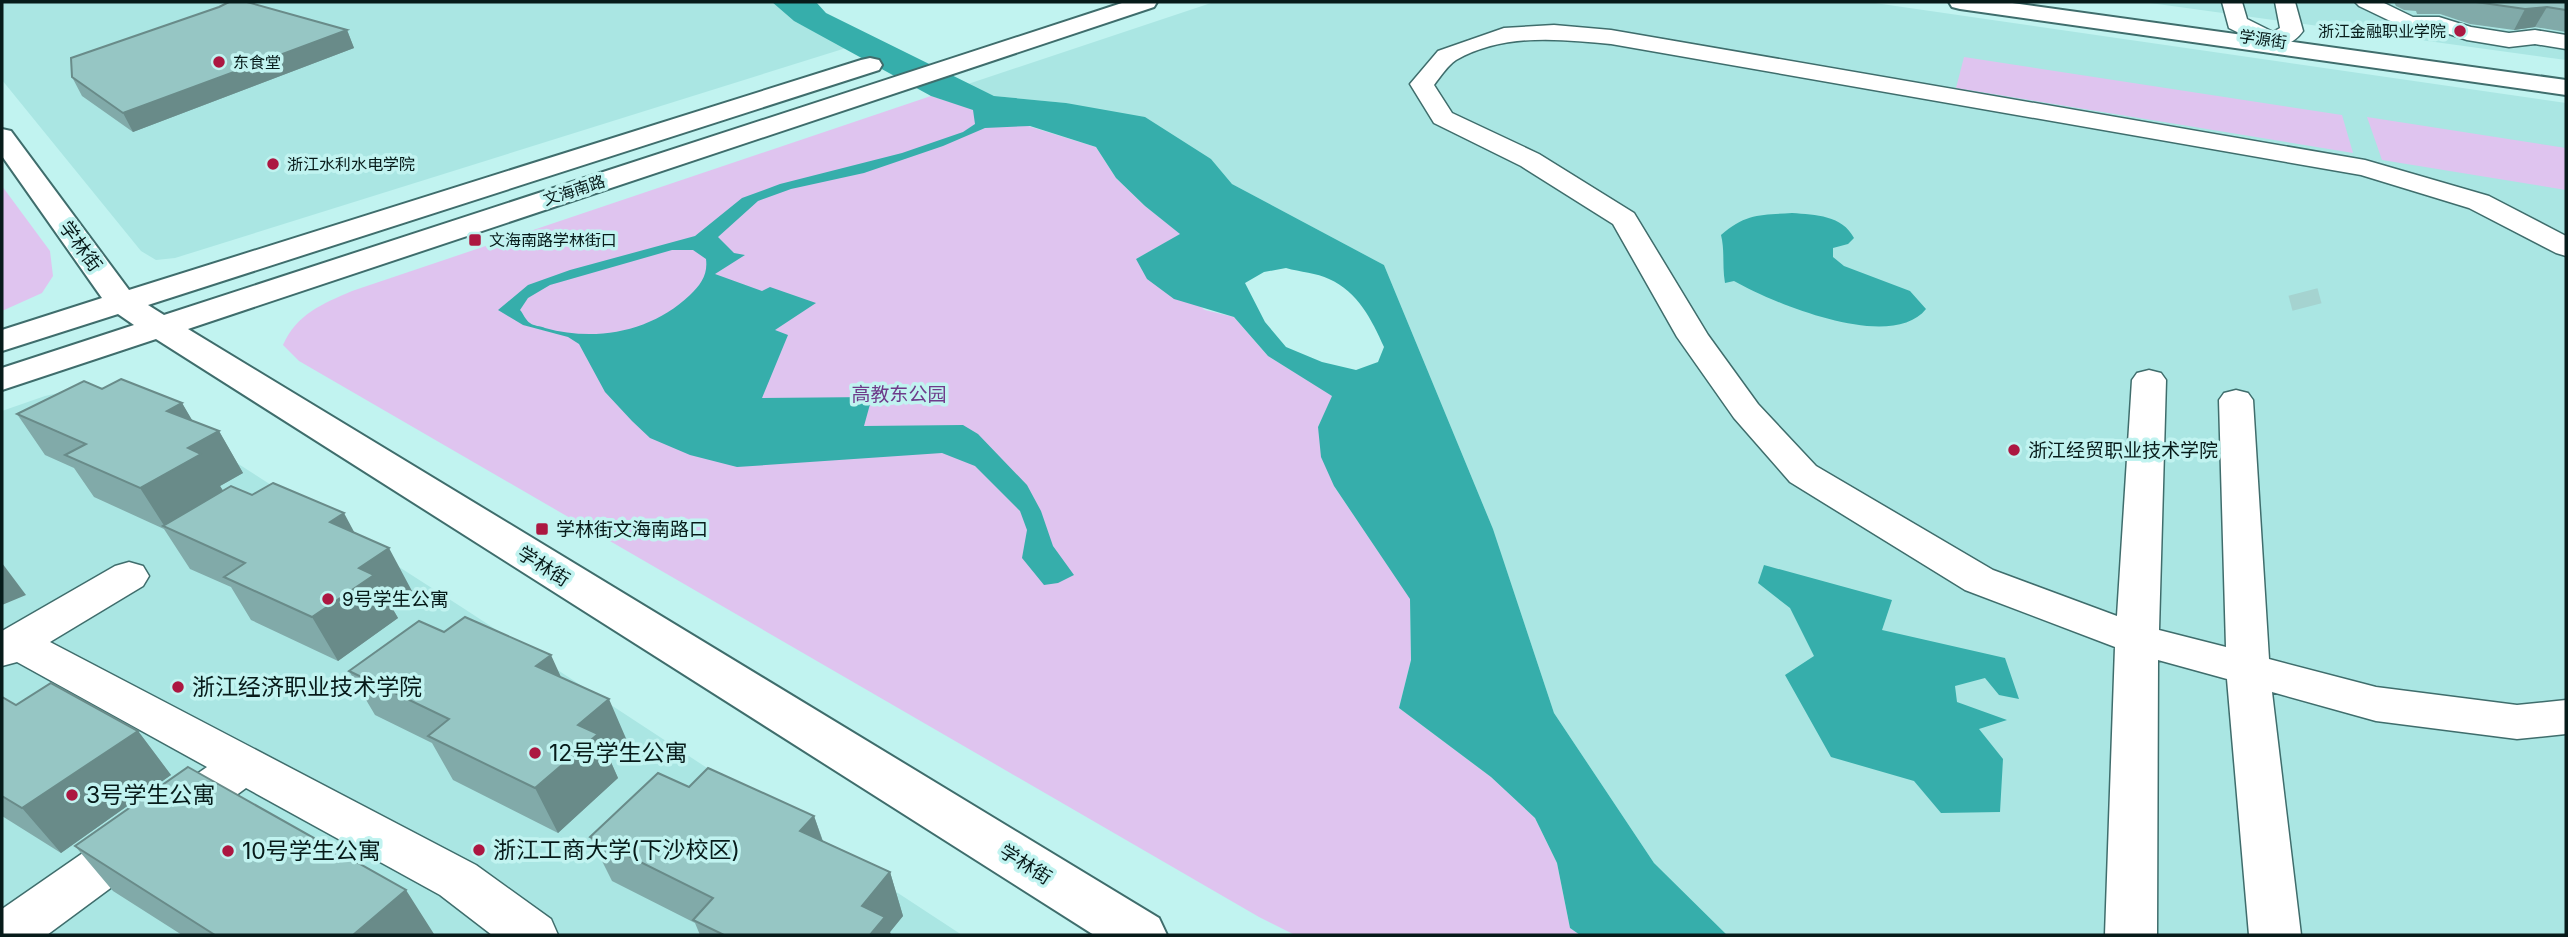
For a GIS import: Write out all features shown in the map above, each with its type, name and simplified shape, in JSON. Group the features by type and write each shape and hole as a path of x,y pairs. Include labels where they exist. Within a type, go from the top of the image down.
{"main road":[{"name":"文海南路","path":"2,341 551,164 860,68 943,70 1146,2"},
{"path":"1959,2 2566,88"},
{"name":"学源街","path":"2002,2 2566,82"},
{"name":"文海南路","path":"2,379 897,70"},
{"name":"学林街","path":"2,137 122,303 1140,935"}],"street":[{"path":"2232,2 2237,23 2273,40 2292,31 2285,2"},
{"path":"2366,2 2409,23 2439,24 2467,33 2509,40 2535,37 2566,42"},
{"path":"2566,247 2479,202 2365,168 1611,37 1554,32 1504,35 1446,56 1422,84 1443,118 1530,160 1624,219 1693,337 1746,411 1803,474 1979,580 2137,639 2376,704 2517,722 2566,717"},
{"path":"2131,935 2137,639 2149,380"},
{"path":"2236,400 2248,670 2275,935"},
{"path":"7,648 129,576"},
{"path":"7,648 244,765 458,880 533,935"},
{"path":"7,935 244,765"}],"shaded area":[{"name":"浙江水利水电学院","path":"2,2 772,2 794,21 846,48 175,258 156,260 141,251 2,80"},
{"name":"浙江经贸职业技术学院","path":"1214,2 1868,2 2566,103 2566,935 1727,935 1654,863 1554,713 1493,529 1384,265 1232,184 1211,159 1066,103 994,96 968,84"},
{"name":"浙江金融职业学院","path":"2143,2 2566,2 2566,60"},
{"path":"94,385 137,399 463,608 962,935 2,935 2,411 45,396"}],"green space":[{"path":"1964,57 2342,115 2353,153 1956,88"},
{"name":"高教东公园","path":"931,96 1096,147 1116,178 1145,206 1181,234 1136,259 1205,310 1234,317 1268,356 1333,396 1318,427 1334,486 1410,598 1411,660 1399,708 1491,777 1535,818 1557,863 1570,928 1580,935 1295,935 1259,917 299,361 283,345 295,325 303,318 352,291"},
{"path":"2367,117 2566,148 2566,190 2382,160"},
{"path":"2,186 50,251 53,276 42,293 2,311"}],"water":[{"path":"772,2 816,2 826,13 994,96 1066,103 1145,117 1211,159 1232,184 1384,265 1493,529 1554,713 1654,863 1727,935 1580,935 1570,928 1557,863 1535,818 1491,777 1399,708 1411,660 1410,599 1334,486 1321,457 1318,427 1332,396 1268,356 1234,317 1174,299 1147,279 1136,259 1180,234 1116,178 1096,147 1030,126 985,128 943,146 864,173 791,189 758,201 718,237 734,253 745,255 715,274 762,291 770,287 816,303 775,330 788,335 762,398 872,397 864,426 963,425 978,434 1027,485 1041,511 1053,546 1074,575 1058,583 1044,585 1022,558 1027,530 1020,511 975,466 942,453 737,467 690,455 650,438 632,421 605,392 579,344 568,337 523,325 498,310 528,285 570,270 695,236 742,198 780,184 902,153 963,132 975,124 973,110 931,96 794,21","holes":["672,250 693,250 706,259 705,275 694,291 675,308 658,318 622,331 584,334 531,324 520,310 528,298 550,285","1286,268 1329,279 1356,299 1369,317 1384,347 1378,362 1356,370 1322,362 1286,347 1265,322 1245,283 1264,272"]},
{"path":"1792,213 1828,218 1843,225 1854,238 1848,244 1833,248 1833,257 1844,266 1910,291 1926,309 1909,321 1887,326 1860,325 1803,311 1734,281 1725,283 1721,235 1746,219"},
{"path":"1764,565 1892,600 1882,630 2005,658 2019,699 1999,695 1985,678 1955,686 1957,702 2007,720 1979,729 2003,759 2000,812 1941,813 1914,781 1831,757 1785,675 1814,656 1790,608 1758,583"}],"building":[{"name":"东食堂","path":"229,2 247,2 347,30 123,113 72,77 71,58"},
{"path":"2476,2 2566,2 2566,10 2547,7 2525,9"},
{"path":"121,379 182,403 167,411 219,431 188,448 201,454 140,488 65,455 86,444 17,414 84,381 102,389"},
{"path":"273,483 344,513 330,522 389,548 359,568 374,575 312,617 224,577 245,563 163,526 231,486 252,495"},
{"path":"465,617 551,655 536,666 609,699 578,725 598,734 535,788 428,736 449,719 349,671 419,621 444,632"},
{"path":"51,683 138,731 22,808 2,796 2,697 16,705"},
{"path":"188,767 406,890 353,935 215,935 75,846"},
{"path":"708,768 814,816 800,831 890,872 862,906 885,917 870,935 724,935 693,920 713,898 590,837 658,773 689,787"}],"tunnel":[{"path":"2303,292 2307,307"}],"place":[{"name":"浙江金融职业学院","path":"2460,31"},
{"name":"东食堂","path":"219,62"},
{"name":"浙江水利水电学院","path":"273,164"},
{"name":"文海南路学林街口","path":"475,240"},
{"name":"浙江经贸职业技术学院","path":"2014,450"},
{"name":"学林街文海南路口","path":"542,529"},
{"name":"9号学生公寓","path":"328,599"},
{"name":"浙江经济职业技术学院","path":"178,687"},
{"name":"12号学生公寓","path":"535,753"},
{"name":"3号学生公寓","path":"72,795"},
{"name":"浙江工商大学(下沙校区)","path":"479,850"},
{"name":"10号学生公寓","path":"228,851"}]}
